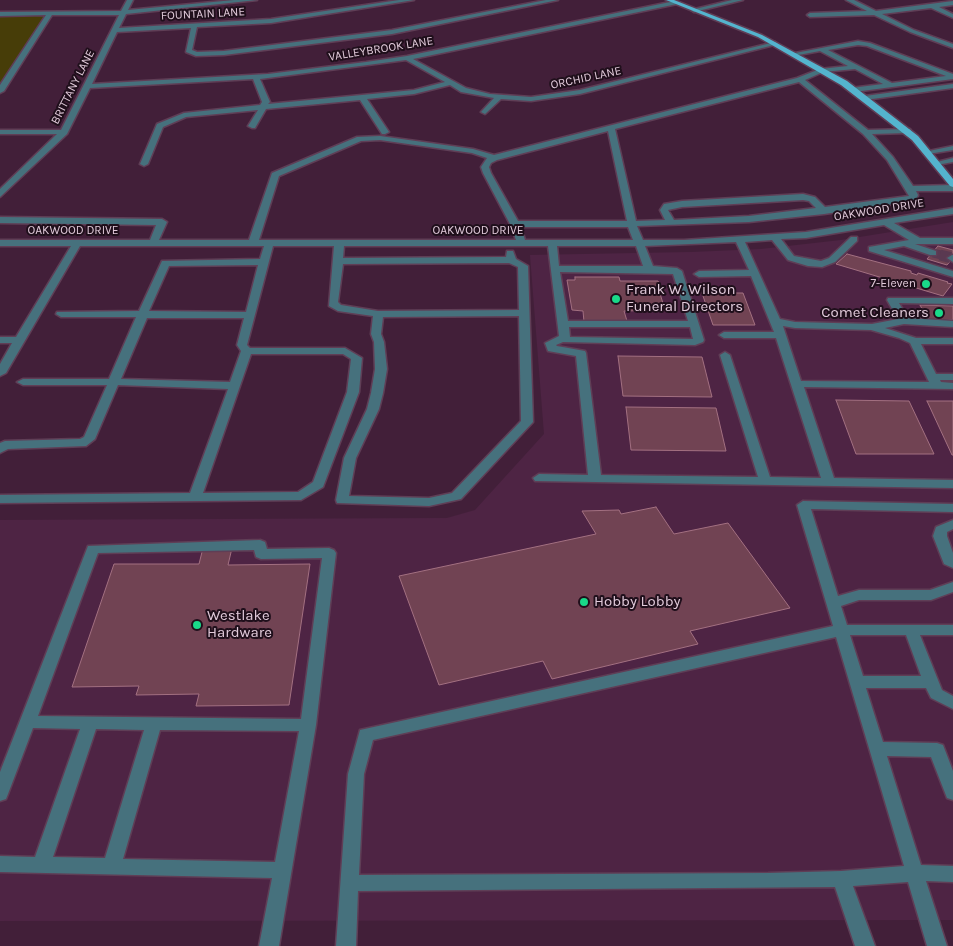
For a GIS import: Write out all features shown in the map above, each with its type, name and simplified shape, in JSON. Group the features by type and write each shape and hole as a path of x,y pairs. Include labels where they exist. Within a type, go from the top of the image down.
{"main road":[{"path":"672,1 775,44 854,90 907,131 928,152 953,184"}],"street":[{"name":"BRITTANY LANE","path":"0,194 64,132 130,0"},
{"path":"0,14 123,13 254,0"},
{"name":"FOUNTAIN LANE","path":"115,30 194,27 306,17 411,0"},
{"path":"194,27 188,51 196,54 224,53 392,32 555,0"},
{"path":"694,10 740,0"},
{"path":"849,0 912,31 953,46"},
{"path":"920,0 953,16"},
{"name":"VALLEYBROOK LANE","path":"86,86 256,77 408,58 672,1"},
{"path":"810,15 875,14 953,2"},
{"path":"0,91 50,14"},
{"path":"793,54 858,43 868,44 953,76"},
{"name":"ORCHID LANE","path":"408,58 450,84 477,94 498,98 531,99 558,96 775,44"},
{"path":"821,49 891,85"},
{"path":"522,244 515,224 485,167 494,158 800,80 822,70 855,67"},
{"path":"854,90 953,76"},
{"path":"252,126 266,102 256,77"},
{"path":"515,224 632,224 748,220 902,201 913,198 914,196 910,189 890,159 866,132 800,80"},
{"path":"144,164 160,126 172,119 184,116 414,92 450,84"},
{"path":"866,98 953,86"},
{"path":"362,97 385,132"},
{"path":"485,112 498,98"},
{"path":"611,128 632,224 649,269"},
{"path":"866,132 907,131"},
{"path":"0,132 64,132"},
{"path":"253,243 275,175 360,139 380,138 473,151 494,158"},
{"path":"928,152 953,148"},
{"path":"937,163 953,160"},
{"path":"910,189 953,188"},
{"path":"671,223 664,210 666,206 682,204 803,197 812,199 824,211"},
{"path":"902,201 915,217"},
{"name":"OAKWOOD DRIVE","path":"0,243 640,244 775,238 839,230 953,211"},
{"path":"0,220 162,222 153,243"},
{"path":"748,220 762,239"},
{"path":"885,222 918,241"},
{"path":"839,230 872,249 953,274"},
{"path":"775,238 791,258 808,263 822,264 832,260 854,239"},
{"path":"740,240 776,322 829,482"},
{"path":"872,249 918,241 953,241"},
{"path":"2,368 77,243"},
{"path":"247,352 242,345 269,243"},
{"path":"339,243 334,306 346,310 378,314 524,313"},
{"path":"509,244 511,260"},
{"path":"552,244 565,338"},
{"path":"903,244 933,253"},
{"path":"339,261 511,260 523,266 526,422 456,496 430,502 342,500 350,458 374,409 381,369 379,342 376,334 378,314"},
{"path":"0,449 5,445 82,443 90,439 165,263 264,262"},
{"path":"555,269 649,269 678,272 699,340 695,342 569,340 565,338 550,343 552,349 581,352 595,479"},
{"path":"699,274 755,273"},
{"path":"904,321 892,300 953,301"},
{"path":"61,314 250,315"},
{"path":"776,322 795,325 872,327 904,321 953,324"},
{"path":"563,324 694,324"},
{"path":"872,327 914,341 953,341"},
{"path":"724,335 780,335"},
{"path":"0,340 20,340"},
{"path":"914,341 935,381 953,386"},
{"path":"0,499 301,496 319,484 353,392 356,358 345,351 247,352"},
{"path":"195,497 247,352"},
{"path":"725,356 765,481"},
{"path":"796,384 935,381 953,377"},
{"path":"23,382 114,382 235,386"},
{"path":"539,478 953,484"},
{"path":"937,946 803,505 953,508"},
{"path":"953,524 941,530 940,536 950,561 953,563"},
{"path":"0,794 93,549 260,545 262,554 329,553 308,725 270,946"},
{"path":"833,603 859,595 931,595 953,587"},
{"path":"346,946 356,774 366,735 841,630 953,630"},
{"path":"911,630 936,694 953,702"},
{"path":"857,682 930,682"},
{"path":"26,722 308,725"},
{"path":"41,866 90,723"},
{"path":"112,866 154,724"},
{"path":"877,749 937,750 953,792"},
{"path":"0,864 282,870"},
{"path":"349,884 841,879 915,874 953,874"},
{"path":"841,879 865,946"}],"shaded area":[{"path":"0,13 47,14 0,92"},
{"path":"953,222 953,920 0,921 0,520 447,518 475,510 544,434 530,255 761,249 841,240"}],"building":[{"name":"7-Eleven","path":"938,246 953,250 953,258 947,265 927,259"},
{"path":"847,254 952,284 943,296 836,264"},
{"name":"Frank W. Wilson Funeral Directors","path":"575,277 619,277 620,281 658,281 661,287 658,287 665,310 624,311 627,321 584,322 583,311 572,310 567,280 575,280"},
{"path":"702,293 743,293 755,325 713,325"},
{"name":"Comet Cleaners","path":"920,305 953,306 953,320 928,320"},
{"path":"618,356 702,357 712,397 623,396"},
{"path":"836,400 909,401 934,454 856,454"},
{"path":"927,401 953,401 953,455 952,455"},
{"path":"626,407 716,408 726,451 631,450"},
{"path":"656,507 674,534 728,523 790,608 690,631 698,644 552,679 543,661 439,685 399,576 596,534 582,511 619,510 621,514"},
{"name":"Westlake Hardware","path":"203,548 232,548 228,565 310,564 289,705 196,706 199,694 136,695 139,686 72,687 114,564 199,564"}],"tunnel":[{"path":"933,253 945,256"},
{"path":"940,255 952,258"}],"place":[{"name":"7-Eleven","path":"926,284"},
{"name":"Frank W. Wilson Funeral Directors","path":"616,299"},
{"name":"Comet Cleaners","path":"939,313"},
{"name":"Hobby Lobby","path":"584,602"},
{"name":"Westlake Hardware","path":"197,625"}]}
